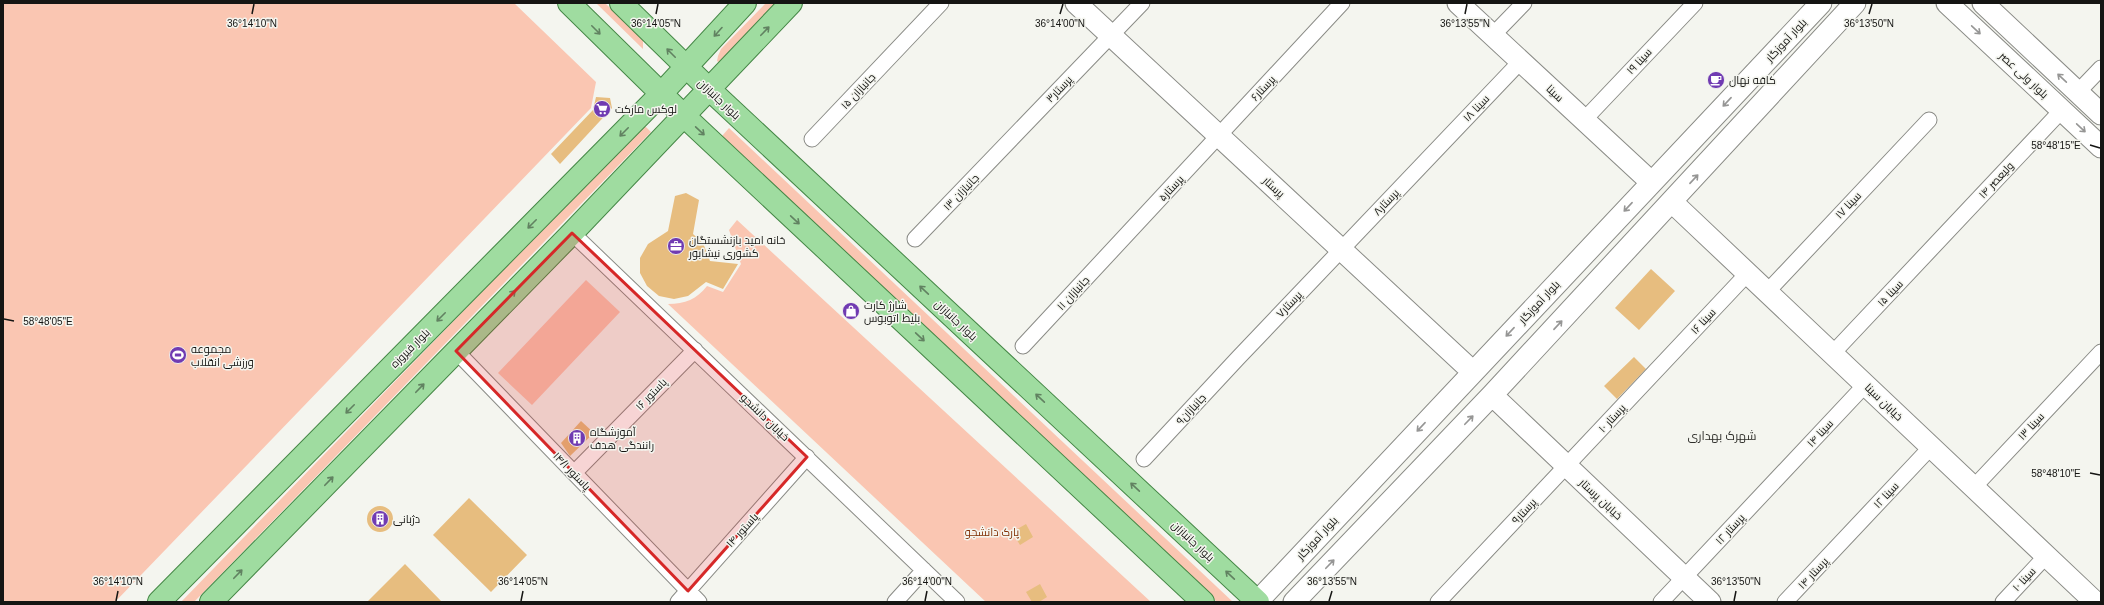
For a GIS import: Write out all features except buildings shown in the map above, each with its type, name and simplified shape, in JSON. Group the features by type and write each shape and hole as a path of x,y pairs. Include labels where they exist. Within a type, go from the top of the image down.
{"main road":[{"path":"569,3 683,115 1203,602"},
{"name":"بلوار جانبازان","path":"621,3 709,90 1258,602"},
{"name":"بلوار فیروزه","path":"159,602 661,94 744,3"},
{"path":"211,602 572,233 791,3"},
{"name":"پرستار","path":"1076,3 1473,372"},
{"name":"سینا","path":"1458,3 1651,182"},
{"name":"بلوار آموزگار","path":"1258,602 1651,182 1821,3"},
{"path":"1294,602 1492,395 1848,10 1827,3"},
{"name":"بلوار ولی عصر","path":"1947,3 2101,147"},
{"path":"1983,3 2101,114"},
{"name":"خیابان سینا","path":"1672,202 1768,291 2095,602"},
{"name":"خیابان پرستار","path":"1492,395 1710,602"}],"street":[{"name":"جانبازان ۱۵","path":"812,139 941,3"},
{"name":"پرستار۳","path":"1007,144 1142,3"},
{"name":"پرستار۶","path":"1219,136 1342,3"},
{"path":"1493,35 1524,3"},
{"name":"سینا ۱۹","path":"1584,120 1694,3"},
{"name":"سینا ۱۸","path":"1431,155 1521,61"},
{"path":"2078,92 2101,68"},
{"name":"ولیعصر ۱۴","path":"1948,232 2062,110"},
{"name":"سینا ۱۷","path":"1768,291 1929,120"},
{"name":"پرستار۵","path":"1123,240 1219,136"},
{"name":"جانبازان ۱۳","path":"915,239 1007,144"},
{"name":"پرستار۸","path":"1341,249 1431,155"},
{"name":"سینا ۱۵","path":"1833,353 1948,232"},
{"name":"خیابان دانشجو","path":"572,233 957,602"},
{"name":"جانبازان ۱۱","path":"1024,346 1123,240"},
{"name":"پرستار۷","path":"1238,358 1341,249"},
{"name":"سینا ۱۶","path":"1658,369 1748,273"},
{"name":"پاستور ۱۶","path":"574,473 695,350"},
{"name":"پاستور ۱۴/۱","path":"456,351 699,602"},
{"name":"سینا ۱۳","path":"1974,487 2101,352"},
{"name":"جانبازان۹","path":"1144,459 1238,358"},
{"name":"پرستار ۱۰","path":"1567,466 1658,369"},
{"name":"سینا ۱۴","path":"1775,481 1866,384"},
{"name":"سینا ۱۲","path":"1841,543 1931,447"},
{"name":"پاستور ۱۴","path":"678,602 807,458"},
{"name":"پرستار۹","path":"1438,602 1567,466"},
{"name":"پرستار ۱۲","path":"1661,602 1775,481"},
{"name":"پرستار ۱۴","path":"1785,602 1841,543"},
{"name":"سینا ۱۰","path":"2003,602 2046,556"},
{"path":"895,602 924,570"}],"highlighted area":[{"path":"572,233 807,457 688,591 456,351"}],"green space":[{"name":"مجموعه ورزشی انقلاب","path":"3,3 514,3 596,82 591,108 115,602 3,602"},
{"path":"596,3 605,3 643,40 643,49"},
{"path":"766,3 780,3 720,63 717,61 721,49"},
{"path":"644,125 651,132 194,602 181,602"},
{"path":"729,128 1233,602 1217,602 722,136"},
{"name":"پارک دانشجو","path":"737,220 1151,602 986,602 668,304 690,300 703,291 707,286 723,292 741,264 729,230"},
{"path":"586,280 620,312 532,405 498,373"}],"place":[{"name":"کافه نهال","path":"1716,80"},
{"name":"لوکس مارکت","path":"602,109"},
{"name":"خانه امید بازنشستگان کشوری نیشابور","path":"676,246"},
{"name":"شارژ کارت بلیط اتوبوس","path":"851,311"},
{"name":"مجموعه ورزشی انقلاب","path":"178,355"},
{"name":"آموزشگاه رانندگی هدف","path":"577,438"},
{"name":"دژبانی","path":"380,519"}],"district":[{"name":"شهرک بهداری","path":"1722,436"}]}
